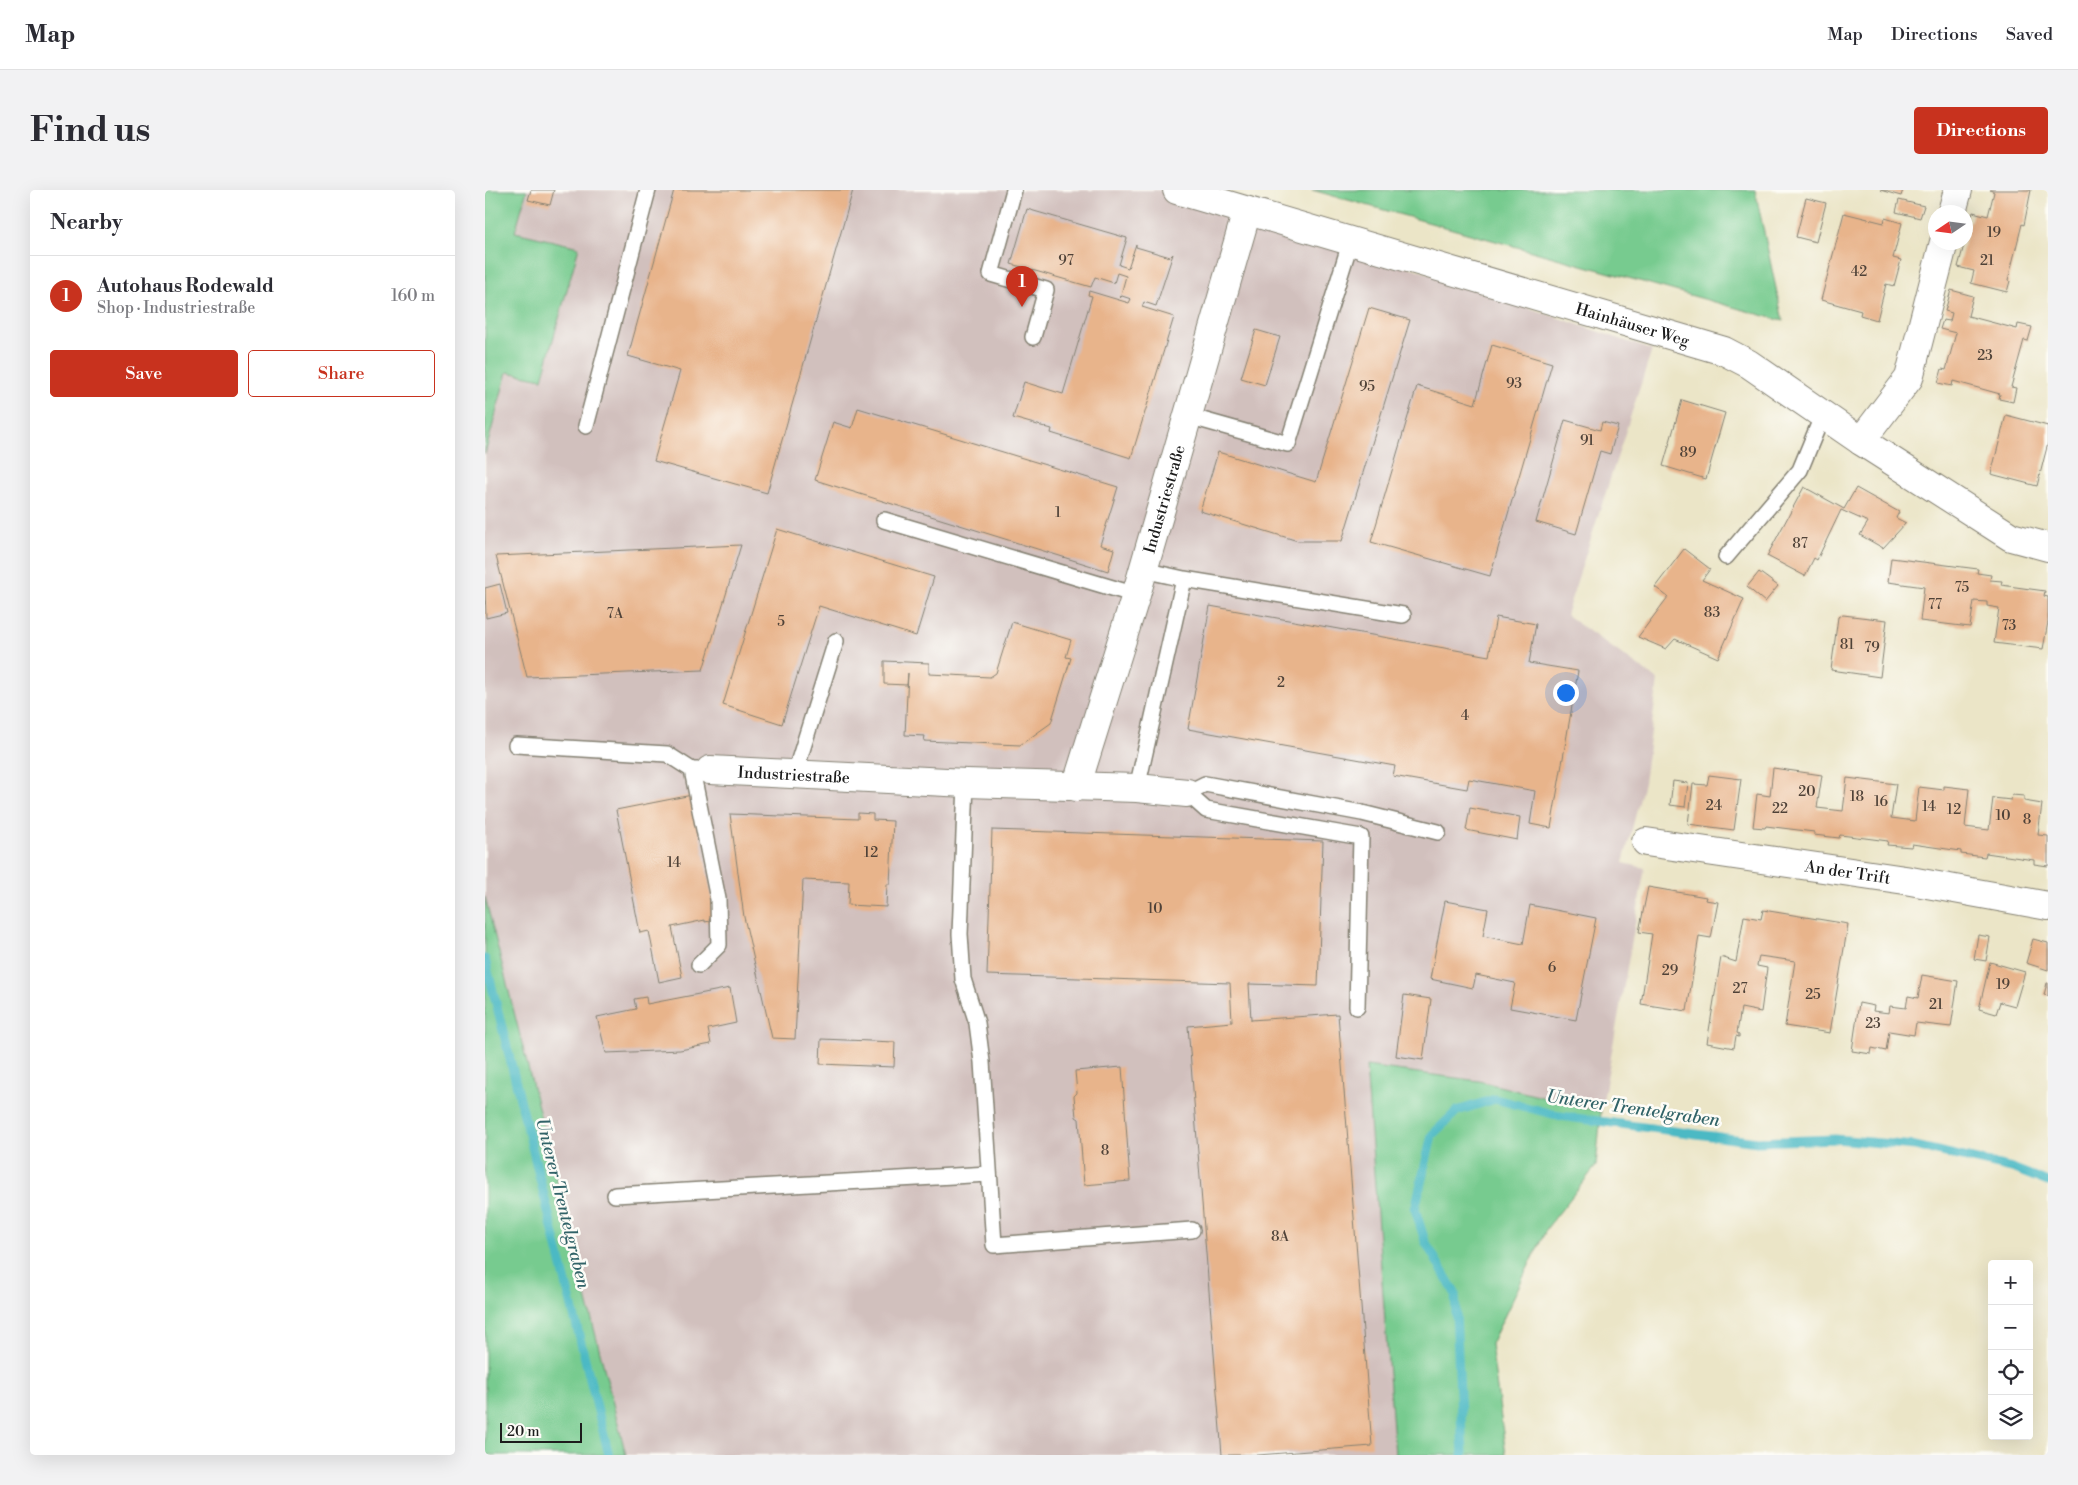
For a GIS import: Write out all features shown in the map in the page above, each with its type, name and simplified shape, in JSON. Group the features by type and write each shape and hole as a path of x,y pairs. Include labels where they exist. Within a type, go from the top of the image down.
{"street":[{"name":"Hainhäuser Weg","path":"1177,190 1724,351 1749,364 1861,441 2011,537 2048,547"},
{"path":"1954,205 1958,190"},
{"name":"Industriestraße","path":"1076,787 1136,596 1247,211"},
{"path":"1861,441 1909,378 1942,250"},
{"name":"Industriestraße","path":"701,770 794,776 1137,788 1187,793"},
{"name":"An der Trift","path":"1646,842 1905,880 2048,906"}],"lane":[{"path":"586,426 648,190"},
{"path":"1015,190 991,274 1045,290 1033,337"},
{"path":"1188,416 1288,444 1351,240"},
{"path":"1726,557 1800,470 1823,414"},
{"path":"885,520 1136,596"},
{"path":"1143,570 1184,580 1403,615"},
{"path":"1137,788 1184,580"},
{"path":"794,776 836,641"},
{"name":"Industriestraße","path":"516,745 667,754 701,770"},
{"path":"699,965 719,945 717,899 701,770"},
{"path":"966,783 960,934 963,979 977,1023 983,1062 994,1245 1191,1230"},
{"name":"Industriestraße","path":"1187,793 1205,784 1362,813 1438,832"},
{"path":"1187,793 1207,810 1361,837 1357,1007"},
{"path":"615,1195 989,1174"}],"shaded area":[{"path":"527,190 1163,190 1252,213 1652,350 1566,615 1658,680 1644,783 1623,863 1645,868 1601,1112 1479,1081 1366,1066 1395,1455 626,1455 485,897 485,454 507,372 542,379 579,248 515,232"}],"green space":[{"path":"485,190 527,190 515,232 579,247 542,379 507,372 485,454"},
{"path":"1312,190 1755,190 1783,321"},
{"path":"485,897 626,1455 485,1455"},
{"path":"1366,1066 1479,1081 1601,1112 1596,1166 1547,1228 1491,1344 1506,1455 1395,1455"}],"building":[{"path":"531,190 554,190 550,205 528,200"},
{"path":"674,190 853,190 767,493 654,461 680,371 628,356"},
{"path":"1880,190 1903,190 1901,196"},
{"path":"1990,190 2031,190 2024,225 2022,224 2008,280 2010,281 2007,292 1971,283 1974,271 1958,267 1963,250 1973,250 1973,212 1988,216 1994,192"},
{"path":"1806,198 1826,203 1816,242 1796,237"},
{"path":"1899,200 1924,206 1920,218 1896,212"},
{"path":"1027,209 1127,238 1119,265 1128,268 1136,244 1136,247 1170,257 1173,254 1156,306 1144,302 1142,307 1174,317 1131,458 1051,433 1052,429 1013,418 1024,382 1063,394 1092,296 1088,295 1089,291 1129,303 1131,299 1122,296 1120,298 1126,276 1117,273 1114,283 1095,277 1091,287 1011,264"},
{"path":"1844,213 1884,223 1885,218 1902,223 1893,258 1901,260 1894,286 1886,284 1877,320 1860,315 1861,311 1821,300"},
{"path":"1951,290 1973,296 1968,316 2017,329 2018,324 2032,327 2028,341 2024,340 2011,387 2016,388 2013,402 1999,399 2000,394 1953,381 1952,386 1938,383 1942,369 1946,370 1956,333 1940,329 1943,320 1950,321 1952,313 1945,311"},
{"path":"1369,308 1410,320 1342,541 1298,541 1200,511 1218,452 1316,482"},
{"path":"1256,330 1280,337 1265,385 1241,378"},
{"path":"1492,345 1552,363 1490,576 1371,542 1417,386 1475,404"},
{"path":"1682,400 1725,413 1706,479 1663,466"},
{"path":"858,408 1118,487 1100,545 1114,549 1108,571 815,480 833,422 852,428"},
{"path":"2006,415 2048,426 2048,443 2037,486 1991,474"},
{"path":"1565,420 1600,430 1602,422 1618,426 1610,454 1600,451 1576,534 1536,522"},
{"path":"1804,487 1844,509 1856,488 1899,512 1896,518 1906,523 1883,548 1860,535 1868,522 1841,510 1817,560 1814,558 1805,576 1767,556"},
{"path":"777,529 934,577 916,636 819,606 782,724 723,705"},
{"path":"741,545 703,670 527,677 496,556"},
{"path":"1684,549 1710,569 1702,580 1744,599 1718,658 1675,639 1666,649 1638,637 1668,597 1655,587"},
{"path":"1891,558 1978,569 1977,573 1991,575 1990,580 2002,581 2001,585 2045,591 2044,596 2048,597 2048,622 2043,649 1994,643 1999,608 1987,606 1987,602 1974,601 1970,627 1920,621 1924,587 1888,582"},
{"path":"1759,572 1778,586 1765,602 1747,587"},
{"path":"500,584 507,613 486,618 485,588"},
{"path":"1210,606 1489,656 1496,617 1536,624 1529,663 1578,671 1551,828 1530,824 1535,791 1469,779 1467,789 1393,776 1395,766 1188,729"},
{"path":"1843,615 1887,620 1880,677 1831,670 1838,617"},
{"path":"1012,622 1071,640 1066,657 1071,658 1051,723 1020,745 924,741 925,736 905,735 908,673 907,685 884,684 884,661 929,663 929,674 990,677 996,673"},
{"path":"1773,768 1822,775 1817,808 1843,811 1847,778 1896,784 1891,818 1915,821 1919,787 1944,790 1944,786 1969,789 1965,827 1989,830 1993,798 2011,800 2012,795 2024,796 2024,801 2042,804 2038,835 2048,836 2048,866 2034,864 2034,860 1986,853 1985,857 1961,854 1961,851 1912,844 1911,847 1887,845 1888,841 1840,835 1839,838 1814,835 1814,832 1766,826 1765,828 1753,827 1757,794 1770,796"},
{"path":"1709,775 1741,779 1734,830 1688,824 1693,784 1707,785"},
{"path":"1673,781 1688,783 1685,807 1670,805"},
{"path":"692,795 716,918 709,919 710,921 705,922 705,920 672,927 682,977 659,982 649,931 640,933 616,810"},
{"path":"1470,808 1520,817 1517,840 1466,830"},
{"path":"858,813 873,814 873,820 893,821 890,884 887,884 886,907 848,905 849,882 803,880 795,1039 772,1038 744,917 730,814 858,819"},
{"path":"992,830 1323,841 1318,986 1249,984 1251,1020 1338,1014 1372,1446 1258,1455 1222,1455 1188,1026 1232,1022 1230,983 987,975"},
{"path":"1648,887 1706,897 1705,900 1718,902 1711,938 1699,936 1687,1011 1641,1004 1652,934 1639,932"},
{"path":"1445,901 1488,909 1483,936 1523,944 1530,905 1596,918 1576,1020 1510,1008 1515,983 1476,975 1473,988 1430,979"},
{"path":"1763,910 1848,924 1830,1033 1785,1026 1795,961 1759,956 1757,966 1767,968 1761,1012 1741,1008 1737,1033 1739,1037 1736,1036 1734,1048 1707,1043 1721,957 1736,962 1744,916 1761,919"},
{"path":"1978,935 1990,937 1986,961 1974,959"},
{"path":"2033,939 2048,943 2048,970 2026,963"},
{"path":"1990,962 2025,972 2015,1006 2000,1002 1996,1014 1979,1009"},
{"path":"1922,975 1958,981 1951,1027 1916,1023 1914,1035 1889,1031 1886,1051 1872,1048 1871,1054 1852,1051 1859,1003 1874,1006 1873,1011 1889,1013 1890,1006 1906,1008 1908,996 1918,998"},
{"path":"2048,983 2048,996 2044,995"},
{"path":"730,988 736,1023 708,1029 711,1044 680,1050 606,1053 597,1017 636,1009 634,999 646,997 647,1004"},
{"path":"1404,995 1431,999 1423,1060 1396,1056"},
{"path":"821,1039 895,1042 894,1067 820,1064"},
{"path":"1122,1067 1130,1181 1084,1185 1079,1119 1076,1117 1074,1096 1077,1093 1075,1071"}],"waterway":[{"name":"Unterer Trentelgraben","path":"485,959 609,1455"},
{"name":"Unterer Trentelgraben","path":"1463,1455 1455,1293 1425,1241 1415,1209 1432,1135 1457,1111 1495,1099 1560,1116 1757,1142 1835,1139 1915,1146 2012,1168 2048,1182"}],"place":[{"name":"Autohaus Rodewald","path":"1022,307"}]}
